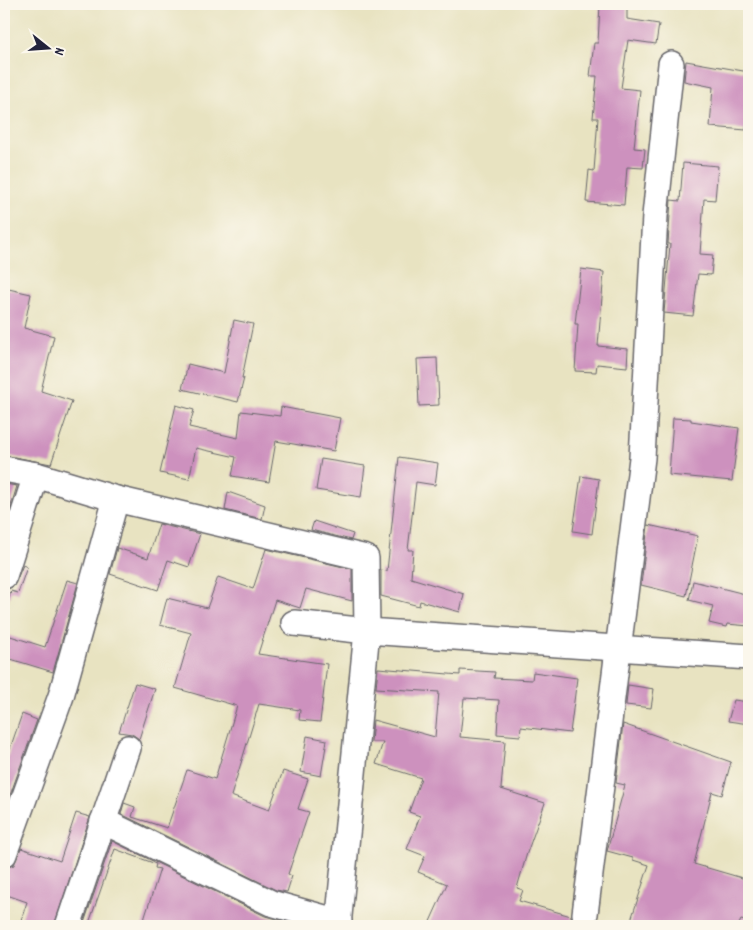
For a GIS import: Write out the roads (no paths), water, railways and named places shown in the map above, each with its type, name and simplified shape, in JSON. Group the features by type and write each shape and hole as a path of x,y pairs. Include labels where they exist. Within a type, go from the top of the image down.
{"street":[{"path":"584,914 642,458 655,216 671,64"},
{"path":"4,469 36,475 116,499 366,558 367,631 339,924 271,903 103,821"},
{"path":"4,576 36,475"},
{"path":"4,854 61,696 116,499"},
{"path":"294,623 367,631 749,657"},
{"path":"68,926 128,748"}]}
